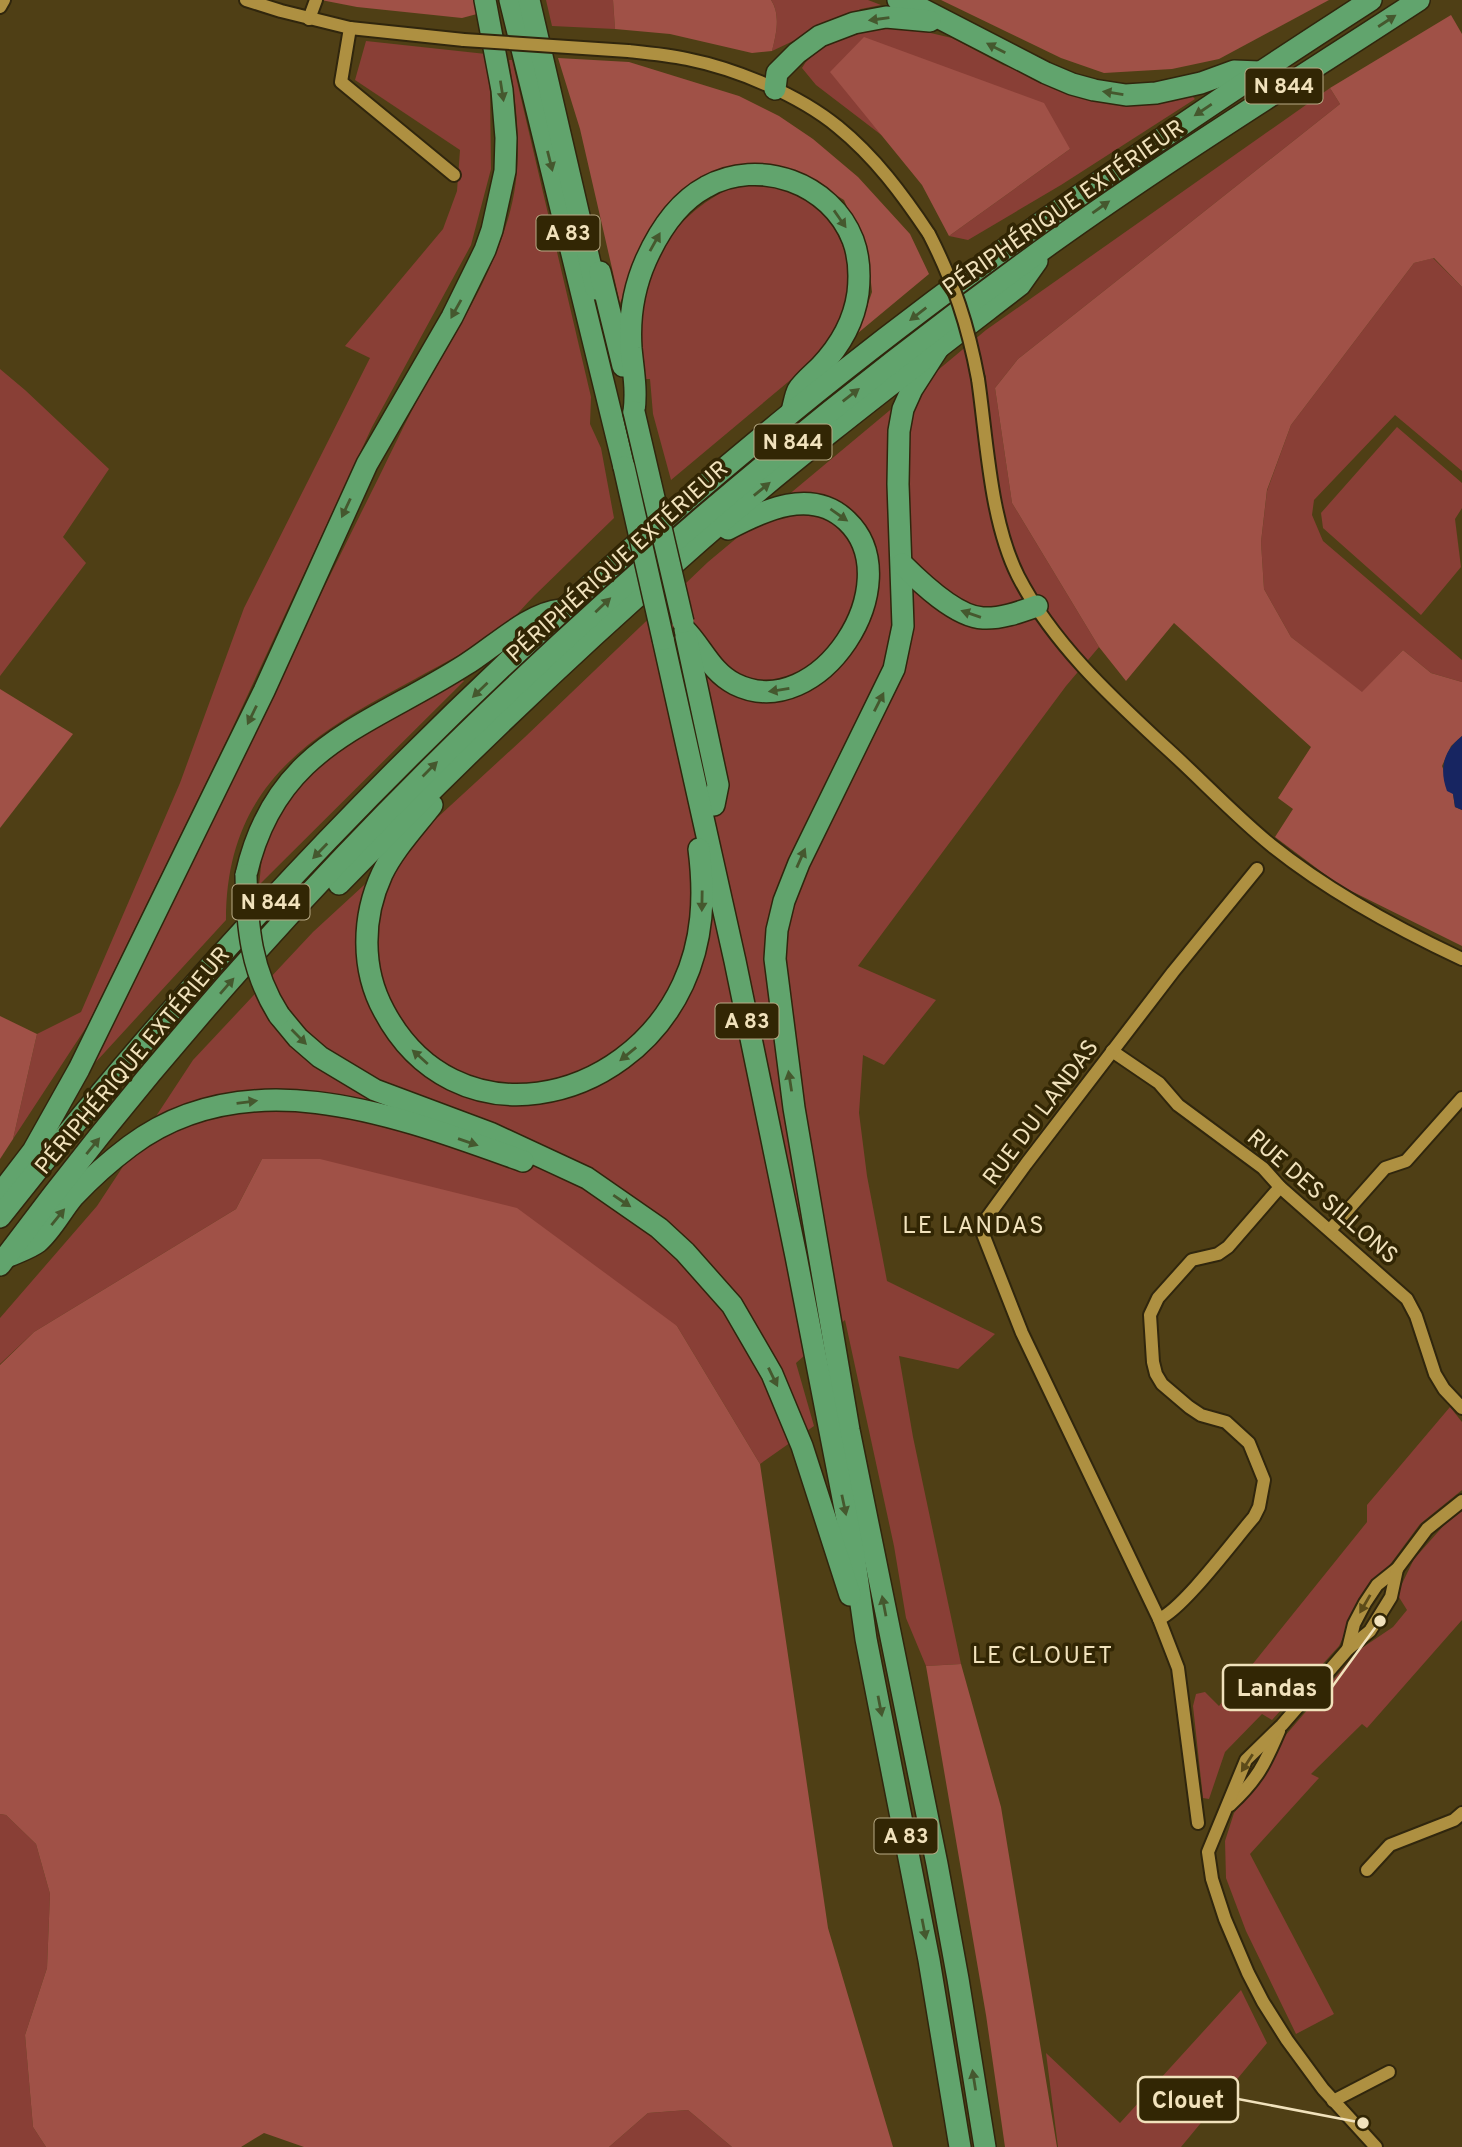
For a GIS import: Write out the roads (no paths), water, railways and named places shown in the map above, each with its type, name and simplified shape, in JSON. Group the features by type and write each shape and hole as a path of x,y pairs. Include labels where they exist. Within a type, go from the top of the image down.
{"highway":[{"path":"0,1194 33,1151 73,1080 264,691 367,464 462,299 485,250 505,171 506,138 502,90 485,0"},
{"name":"A 83","path":"510,0 629,463 676,630 807,1250"},
{"name":"A 83","path":"529,0 559,124 629,463"},
{"path":"898,0 918,7 1046,73 1094,90 1126,94 1156,93 1201,83 1234,71 1260,72"},
{"name":"N 844","path":"0,1217 94,1100 218,958 420,747 565,609 791,413 1037,225 1161,138 1371,0"},
{"name":"PÉRIPHÉRIQUE EXTÉRIEUR","path":"3,1261 115,1118 222,991 315,889 448,751 681,535 864,385 1046,247 1240,114 1419,0"},
{"path":"775,89 777,73 797,53 820,36 855,23 886,17 946,22"},
{"path":"559,124 584,208 634,412 676,630 724,678 747,689 780,691 809,680 836,655 855,625 865,601 869,562 863,541 851,525 834,510 807,503 774,507 728,529 709,533"},
{"path":"634,412 637,393 631,347 632,317 638,280 648,256 667,222 691,196 715,182 751,175 791,181 822,197 837,213 848,231 858,258 857,297 848,330 828,359 799,390 791,413"},
{"path":"315,889 331,892 608,622 709,533 1020,285 1046,247"},
{"path":"818,1307 807,1250 782,1024 775,959 777,930 784,901 799,863 894,668 903,626 899,431 903,409 912,389 939,347"},
{"path":"902,564 935,593 969,616 999,617 1037,606"},
{"path":"565,609 532,618 477,657 346,734 315,756 296,774 268,812 258,832 246,876 247,924 259,976 279,1015 320,1057 375,1090 490,1133 587,1178 659,1228 706,1275 740,1317 772,1374 820,1497 845,1582 866,1639"},
{"name":"A 83","path":"676,630 696,785 807,1250"},
{"path":"459,765 451,782 389,861 382,874 369,922 368,962 378,1000 398,1035 414,1052 430,1066 453,1079 471,1087 502,1094 541,1094 578,1085 599,1074 646,1038 672,1003 690,966 701,928 701,859 692,805 696,785"},
{"path":"3,1261 37,1243 74,1197 132,1144 184,1117 237,1103 266,1100 338,1105 404,1120 531,1164 562,1167"},
{"name":"A 83","path":"818,1307 849,1430 939,1877 985,2147"},
{"name":"A 83","path":"818,1307 866,1639 929,1960 960,2147"}],"street":[{"path":"0,6 4,0"},
{"path":"246,0 350,28 464,40 628,51 688,59 733,72 775,89 838,127 888,178 929,234 947,268 960,302 978,379 1000,524 1018,575 1053,631 1104,688 1271,845 1345,896 1422,940 1462,959"},
{"path":"309,19 316,0"},
{"path":"350,28 341,82 454,175"},
{"name":"RUE DU LANDAS","path":"1198,1823 1178,1668 1159,1619 1023,1333 983,1234 986,1219 1112,1051 1256,869"},
{"name":"RUE DES SILLONS","path":"1112,1051 1159,1083 1178,1105 1263,1168 1280,1187 1407,1299 1416,1316 1435,1374 1444,1390 1462,1408"},
{"path":"1330,1230 1385,1168 1406,1161 1462,1098"},
{"path":"1159,1619 1181,1602 1254,1517 1259,1507 1264,1480 1250,1443 1226,1422 1201,1415 1189,1407 1163,1384 1156,1374 1150,1315 1158,1298 1192,1260 1218,1254 1228,1247 1280,1187"},
{"path":"1348,1648 1354,1623 1377,1585 1398,1569 1427,1529 1462,1502"},
{"path":"1376,2147 1333,2101 1287,2039 1258,1992 1225,1919 1210,1869 1210,1844 1247,1760 1348,1648 1370,1631 1391,1597 1398,1569"},
{"path":"1367,1870 1390,1845 1454,1820 1462,1814"},
{"path":"1333,2101 1388,2072"}],"water":[{"path":"1462,736 1462,810 1455,807 1453,794 1447,791 1443,768 1447,754"}],"place":[{"name":"Landas","path":"1380,1621"},
{"name":"Clouet","path":"1363,2123"}],"district":[{"name":"LE LANDAS","path":"974,1225"},
{"name":"LE CLOUET","path":"1043,1655"}]}
